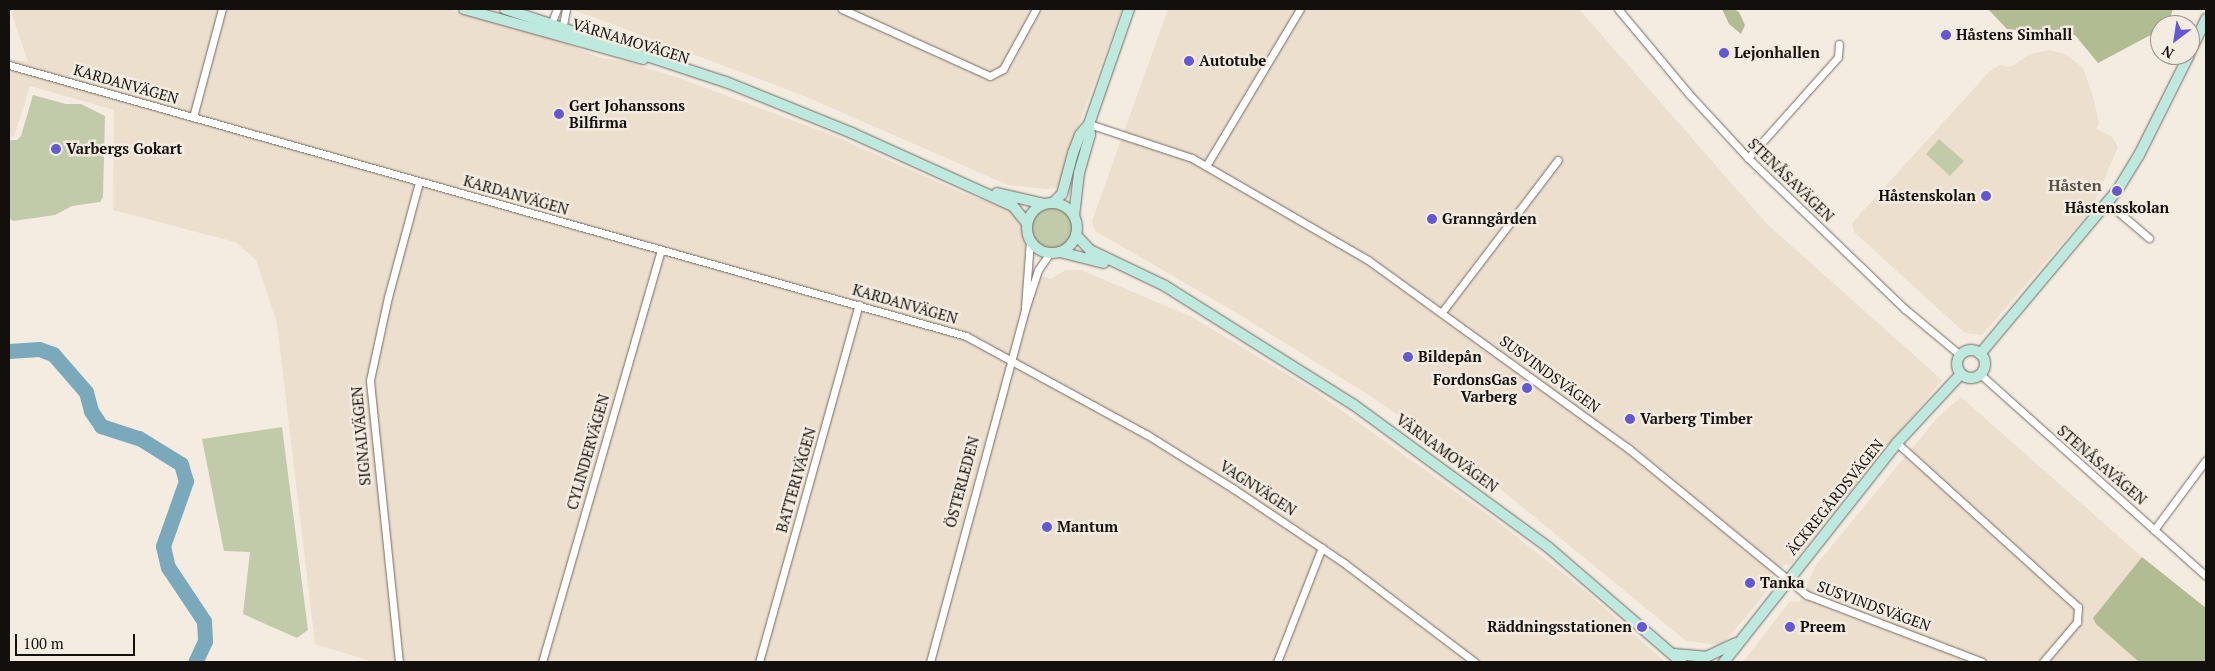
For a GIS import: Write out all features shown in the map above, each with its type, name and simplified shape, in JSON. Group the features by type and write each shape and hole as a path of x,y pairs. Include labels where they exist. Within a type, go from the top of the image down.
{"main road":[{"name":"VÄRNAMOVÄGEN","path":"464,9 550,27"},
{"name":"VÄRNAMOVÄGEN","path":"505,9 562,31 726,82 935,170 1013,206 1027,223"},
{"path":"1055,253 1070,246 1076,235 1074,216 1089,124 1129,9"},
{"path":"2200,31 2206,19"},
{"path":"1980,354 2108,203 2139,155 2184,65"},
{"path":"1030,240 1027,223 1033,212 1049,204 1062,194 1080,135 1089,124"},
{"name":"VÄRNAMOVÄGEN","path":"935,170 1005,195 1066,207 1074,216"},
{"name":"VÄRNAMOVÄGEN","path":"1076,235 1090,250 1165,286 1175,295"},
{"name":"VÄRNAMOVÄGEN","path":"1030,240 1038,249 1116,267 1175,295 1354,405 1489,502 1600,590 1682,662"},
{"path":"1970,350 1980,354 1985,364 1980,374 1969,378 1961,374 1957,363 1960,355 1970,350"},
{"name":"ÄCKREGÅRDSVÄGEN","path":"1724,662 1736,643 1897,443 1961,374"},
{"name":"ÄCKREGÅRDSVÄGEN","path":"1671,654 1706,657 1736,643"}],"street":[{"path":"193,117 222,9"},
{"path":"550,27 557,9"},
{"path":"562,31 566,9"},
{"path":"842,9 990,76 1003,69 1036,9"},
{"path":"1206,166 1300,9"},
{"name":"STENÅSAVÄGEN","path":"1618,9 1689,94 1748,158 1904,308 1960,355"},
{"path":"1748,158 1838,58 1839,44"},
{"name":"KARDANVÄGEN","path":"9,65 966,336 1012,359"},
{"name":"SUSVINDSVÄGEN","path":"1089,124 1206,166 1368,260 1637,455 1787,580 1813,598 1982,662"},
{"path":"1442,312 1558,160"},
{"name":"SIGNALVÄGEN","path":"399,662 370,380 388,297 419,182"},
{"path":"2108,203 2149,238"},
{"name":"ÖSTERLEDEN","path":"1025,310 1030,240"},
{"name":"CYLINDERVÄGEN","path":"542,662 661,250"},
{"name":"ÖSTERLEDEN","path":"930,662 1025,310 1038,270 1055,253"},
{"name":"BATTERIVÄGEN","path":"759,662 859,305"},
{"name":"VAGNVÄGEN","path":"1012,359 1146,434 1322,547 1475,662"},
{"name":"STENÅSAVÄGEN","path":"1980,374 2206,576"},
{"path":"1897,443 2078,607 2077,622 2043,662"},
{"path":"2154,530 2206,460"},
{"path":"1277,662 1322,547"}],"shaded area":[{"path":"10,9 448,9 552,38 601,58 628,62 679,78 832,135 965,194 1011,210 1021,220 1025,244 1025,270 1050,279 1066,270 1081,270 1192,317 1310,388 1494,519 1588,593 1665,662 373,662 315,644 277,324 256,260 235,242 113,210 114,110 30,86 14,137 9,136 9,59 28,62"},
{"path":"571,9 1122,9 1073,140 1062,184 1057,188 1046,189 1008,185 802,95"},
{"path":"1168,9 1579,9 1766,223 1942,380 1791,564 1784,565 1770,581 1770,588 1727,639 1720,645 1686,641 1477,470 1372,397 1230,309 1095,231 1092,221"},
{"name":"Håstenskolan","path":"2049,50 2066,54 2083,68 2093,96 2099,123 2097,129 2112,137 2118,147 2091,210 1982,335 1965,333 1854,232 1852,223 1990,71 2000,65 2010,67 2030,54"},
{"path":"1961,397 2142,557 2093,618 2096,624 2139,662 1743,662 1790,601 1799,602 1816,565 1937,418"}],"green space":[{"path":"1722,9 1734,9 1739,12 1745,25 1741,34 1729,24"},
{"path":"1988,9 2173,9 2171,15 2150,15 2150,35 2098,63 2075,35 2007,29"},
{"name":"Varbergs Gokart","path":"33,95 66,104 81,104 105,116 103,197 100,202 72,206 55,215 13,221 9,218 9,140 17,140 21,136"},
{"path":"1939,139 1964,161 1950,176 1926,154"},
{"path":"1056,208 1063,211 1069,217 1072,228 1071,236 1063,245 1056,248 1048,248 1041,245 1033,236 1032,224 1035,217 1044,209"},
{"path":"282,427 308,630 297,638 243,614 250,552 224,551 202,439"},
{"path":"2142,557 2206,608 2206,662 2139,662 2096,624 2093,618"}],"waterway":[{"path":"9,351 39,349 53,354 86,392 91,411 101,426 139,438 181,464 186,481 163,546 168,567 204,621 205,641 195,662"}],"place":[{"name":"Håstens Simhall","path":"1946,35"},
{"name":"Lejonhallen","path":"1724,53"},
{"name":"Autotube","path":"1189,61"},
{"name":"Gert Johanssons Bilfirma","path":"559,114"},
{"name":"Varbergs Gokart","path":"56,149"},
{"name":"Håstensskolan","path":"2117,191"},
{"name":"Håstenskolan","path":"1986,196"},
{"name":"Granngården","path":"1432,219"},
{"name":"Bildepån","path":"1408,357"},
{"name":"FordonsGas Varberg","path":"1527,388"},
{"name":"Varberg Timber","path":"1630,419"},
{"name":"Mantum","path":"1047,527"},
{"name":"Tanka","path":"1750,583"},
{"name":"Räddningsstationen","path":"1642,627"},
{"name":"Preem","path":"1790,627"}],"district":[{"name":"Håsten","path":"2075,185"}]}
